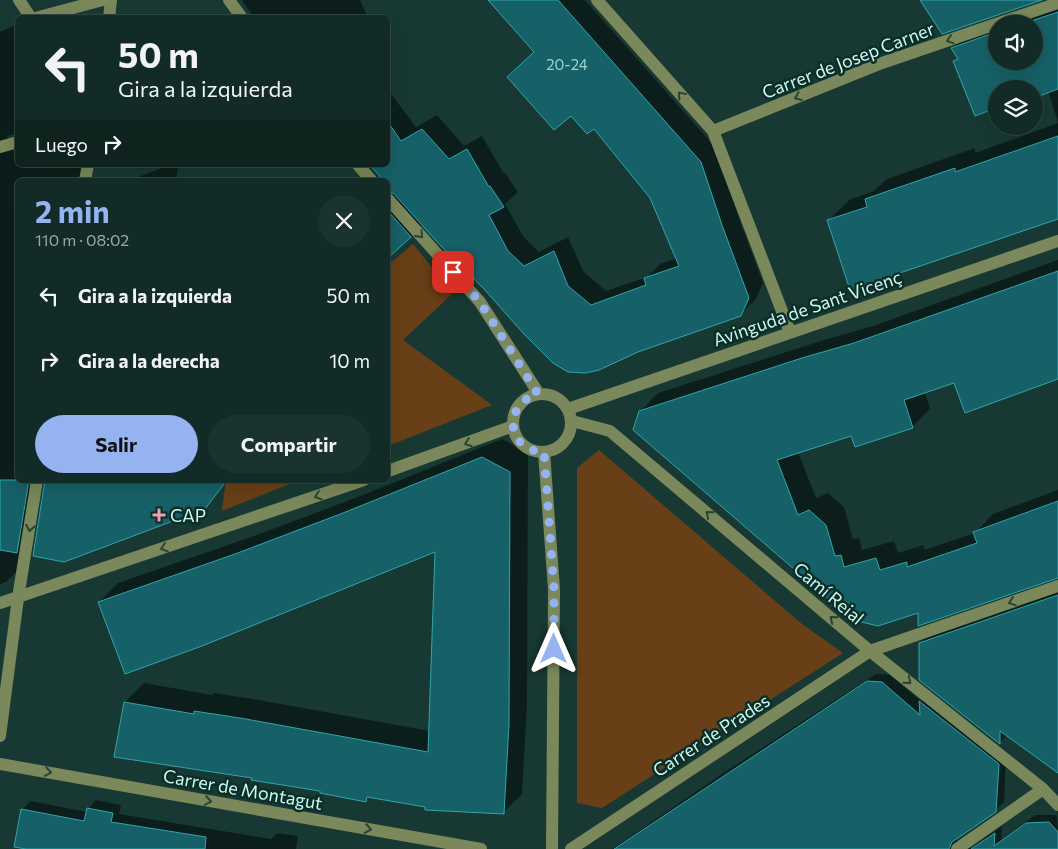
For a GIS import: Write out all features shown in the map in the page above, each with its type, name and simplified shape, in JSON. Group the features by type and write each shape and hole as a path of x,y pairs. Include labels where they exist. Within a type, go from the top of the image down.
{"street":[{"path":"18,0 29,15"},
{"path":"46,15 104,0"},
{"path":"110,15 111,0"},
{"path":"229,0 240,15"},
{"path":"597,0 713,131 790,332"},
{"name":"Carrer de Josep Carner","path":"1023,15 1058,3"},
{"name":"Carrer de Josep Carner","path":"713,131 882,63 988,27"},
{"path":"0,147 15,143"},
{"path":"360,167 369,178"},
{"path":"390,200 480,302 538,394"},
{"name":"Avinguda de Sant Vicenç","path":"570,415 790,332 1058,241"},
{"path":"538,394 556,397 570,415 570,432 564,442 555,449 544,452 536,452 524,446 518,439 513,426 518,408 527,398 538,394"},
{"name":"Camí Reial","path":"570,415 610,431 870,651 1044,789 1058,805"},
{"path":"390,471 513,426"},
{"path":"544,452 554,589 552,849"},
{"path":"0,736 18,598 37,483"},
{"path":"0,603 355,483"},
{"name":"Carrer de Prades","path":"571,849 870,651 1058,586"},
{"name":"Carrer de Montagut","path":"0,764 481,849"},
{"path":"957,849 1044,789"}],"shaded area":[{"path":"413,244 453,293 403,340 492,405 390,445 390,263"},
{"path":"599,450 802,624 843,653 602,808 577,803 577,468"},
{"path":"226,483 292,483 222,511"}],"building":[{"path":"488,0 558,0 701,162 749,298 741,316 638,352 599,370 586,373 568,372 553,363 524,334 484,289 390,192 390,178 381,178 372,167 390,167 390,125 401,141 422,129 449,159 467,149 489,187 504,207 489,215 508,251 524,266 554,251 568,286 591,305 646,285 644,278 679,266 650,198 594,129 587,134 571,116 554,130 507,77 534,52"},
{"path":"920,0 1042,0 998,15 988,15 988,18 942,34"},
{"path":"1058,12 1058,89 1043,95 1043,80 988,80 988,111 975,116 953,61 958,59 951,48 988,35 988,70 1043,70 1043,17"},
{"path":"1058,136 1058,219 850,290 827,220 867,207 865,199 955,168 955,172"},
{"path":"390,213 411,237 390,256"},
{"path":"1058,271 1058,379 965,413 954,383 904,400 913,428 855,447 851,436 777,460 798,515 809,510 826,525 835,556 841,555 844,567 876,558 880,570 907,562 907,567 977,543 973,532 1058,501 1058,578 918,626 918,613 878,626 853,620 633,430 639,411 854,343"},
{"path":"482,457 510,472 509,724 504,814 425,810 425,807 367,797 366,802 320,793 320,791 251,780 252,778 114,757 124,702 194,714 194,711 240,718 428,752 435,552 202,646 125,674 98,602 235,554"},
{"path":"0,480 15,480 15,483 29,483 17,553 0,550"},
{"path":"45,483 225,483 205,509 64,562 33,556"},
{"path":"1058,595 1058,773 1000,731 1000,744 919,680 919,643"},
{"path":"867,681 882,682 920,715 919,701 999,764 996,812 952,842 949,849 614,849"},
{"path":"87,808 113,813 111,822 206,837 205,849 26,849 14,847 21,809 84,821"},
{"path":"1049,822 1058,832 1058,849 971,849 995,833 994,846 1026,823"}],"place":[{"name":"CAP","path":"159,515"}],"route":[{"path":"453,272 480,302 538,394 532,395 522,402 515,412 513,422 514,431 524,446 536,452 544,452 554,589 554,649"}]}
